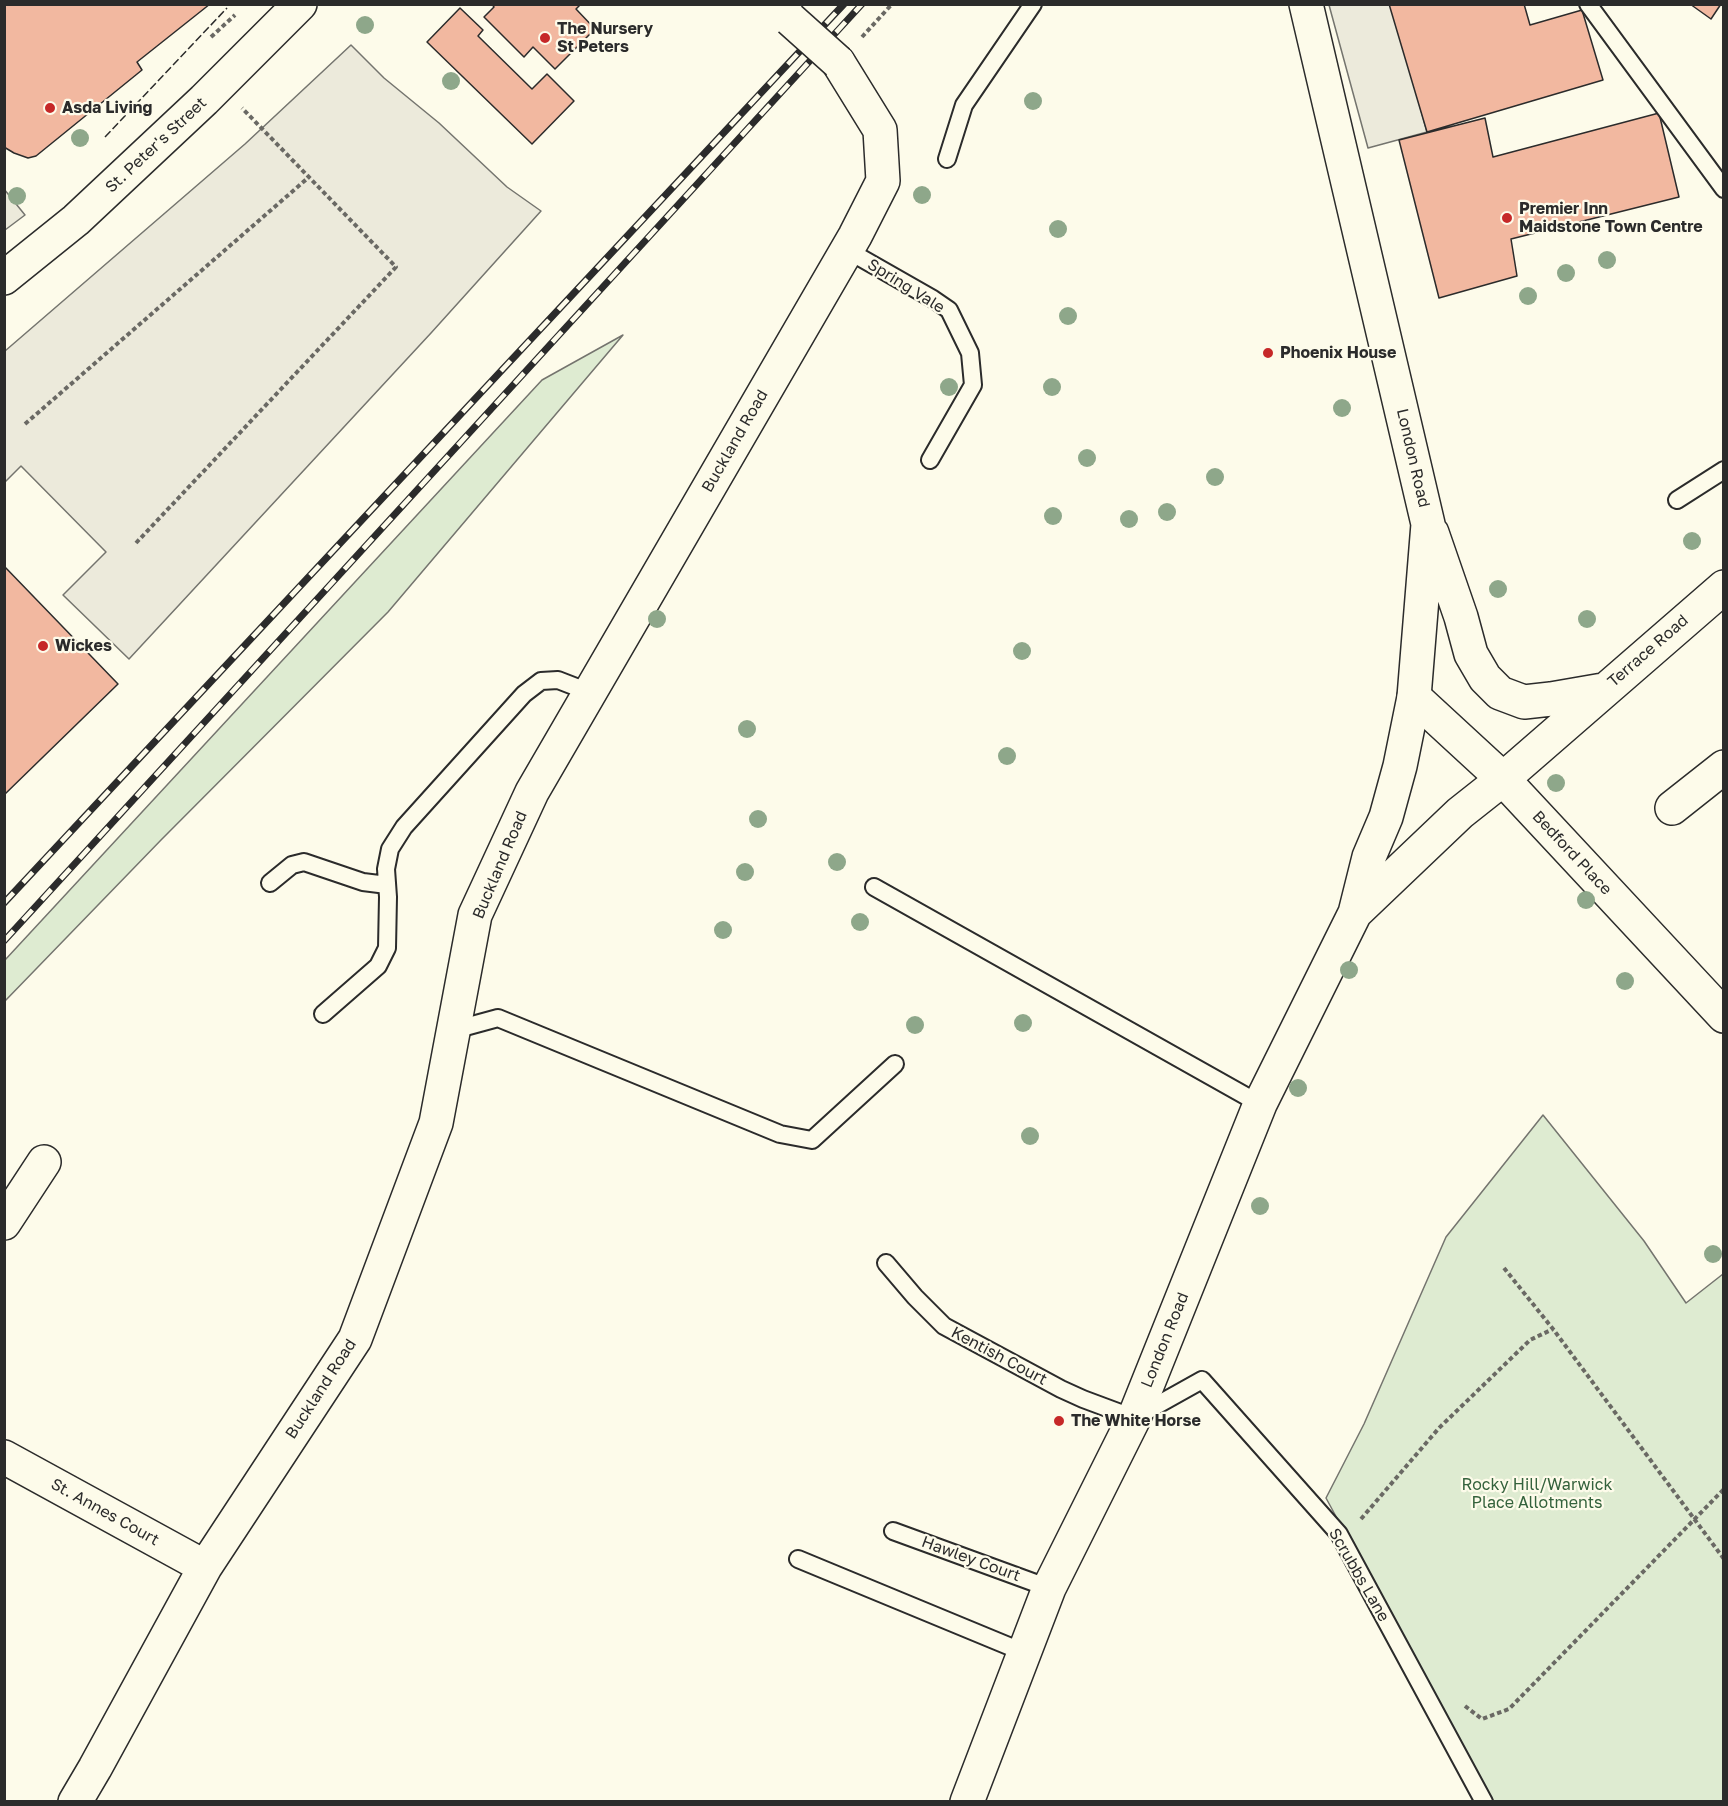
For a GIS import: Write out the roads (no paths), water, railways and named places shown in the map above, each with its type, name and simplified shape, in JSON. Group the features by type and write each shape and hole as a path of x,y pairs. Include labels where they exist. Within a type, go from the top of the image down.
{"street":[{"name":"St. Peter's Street","path":"4,278 76,220 204,100 300,4"},
{"name":"London Road","path":"967,1802 1049,1588 1134,1418 1260,1104 1355,913 1369,858 1386,816 1400,766 1414,697 1428,524 1306,4"},
{"name":"Buckland Road","path":"75,1802 204,1567 355,1339 436,1123 475,915 532,792 847,250 883,181 880,130 838,62 782,12"},
{"name":"Terrace Road","path":"1428,524 1461,617 1471,654 1485,678 1500,693 1524,702 1605,689 1724,587"},
{"name":"London Road","path":"1355,913 1460,813 1503,779 1605,689"},
{"name":"Bedford Place","path":"1414,697 1503,779 1721,1008"},
{"path":"1672,808 1724,767"},
{"path":"4,1223 44,1162"},
{"name":"St. Annes Court","path":"4,1457 204,1567"}],"lane":[{"path":"947,159 964,105 1033,4"},
{"path":"1595,8 1723,185"},
{"name":"Spring Vale","path":"847,250 949,310 970,354 973,385 930,460"},
{"path":"1677,500 1724,470"},
{"path":"323,1014 378,966 387,948 386,869 390,849 404,827 524,694 541,681 558,680 589,692"},
{"path":"270,883 292,865 304,862 363,882 387,885"},
{"path":"874,887 1260,1104"},
{"path":"454,1030 498,1018 780,1134 813,1140 895,1064"},
{"name":"Kentish Court","path":"886,1263 944,1326 1061,1389 1134,1418"},
{"name":"Scrubbs Lane","path":"1134,1418 1202,1380 1339,1534 1484,1802"},
{"name":"Hawley Court","path":"893,1531 1049,1588"},
{"path":"798,1559 1023,1652"}],"railway":[{"path":"4,903 844,4"},
{"path":"4,941 862,4"}],"place":[{"name":"The Nursery St Peters","path":"545,38"},
{"name":"Asda Living","path":"50,108"},
{"name":"Premier Inn Maidstone Town Centre","path":"1507,218"},
{"name":"Phoenix House","path":"1268,353"},
{"name":"Wickes","path":"43,646"},
{"name":"The White Horse","path":"1059,1421"}],"park label":[{"name":"Rocky Hill/Warwick Place Allotments","path":"1537,1494"}]}
